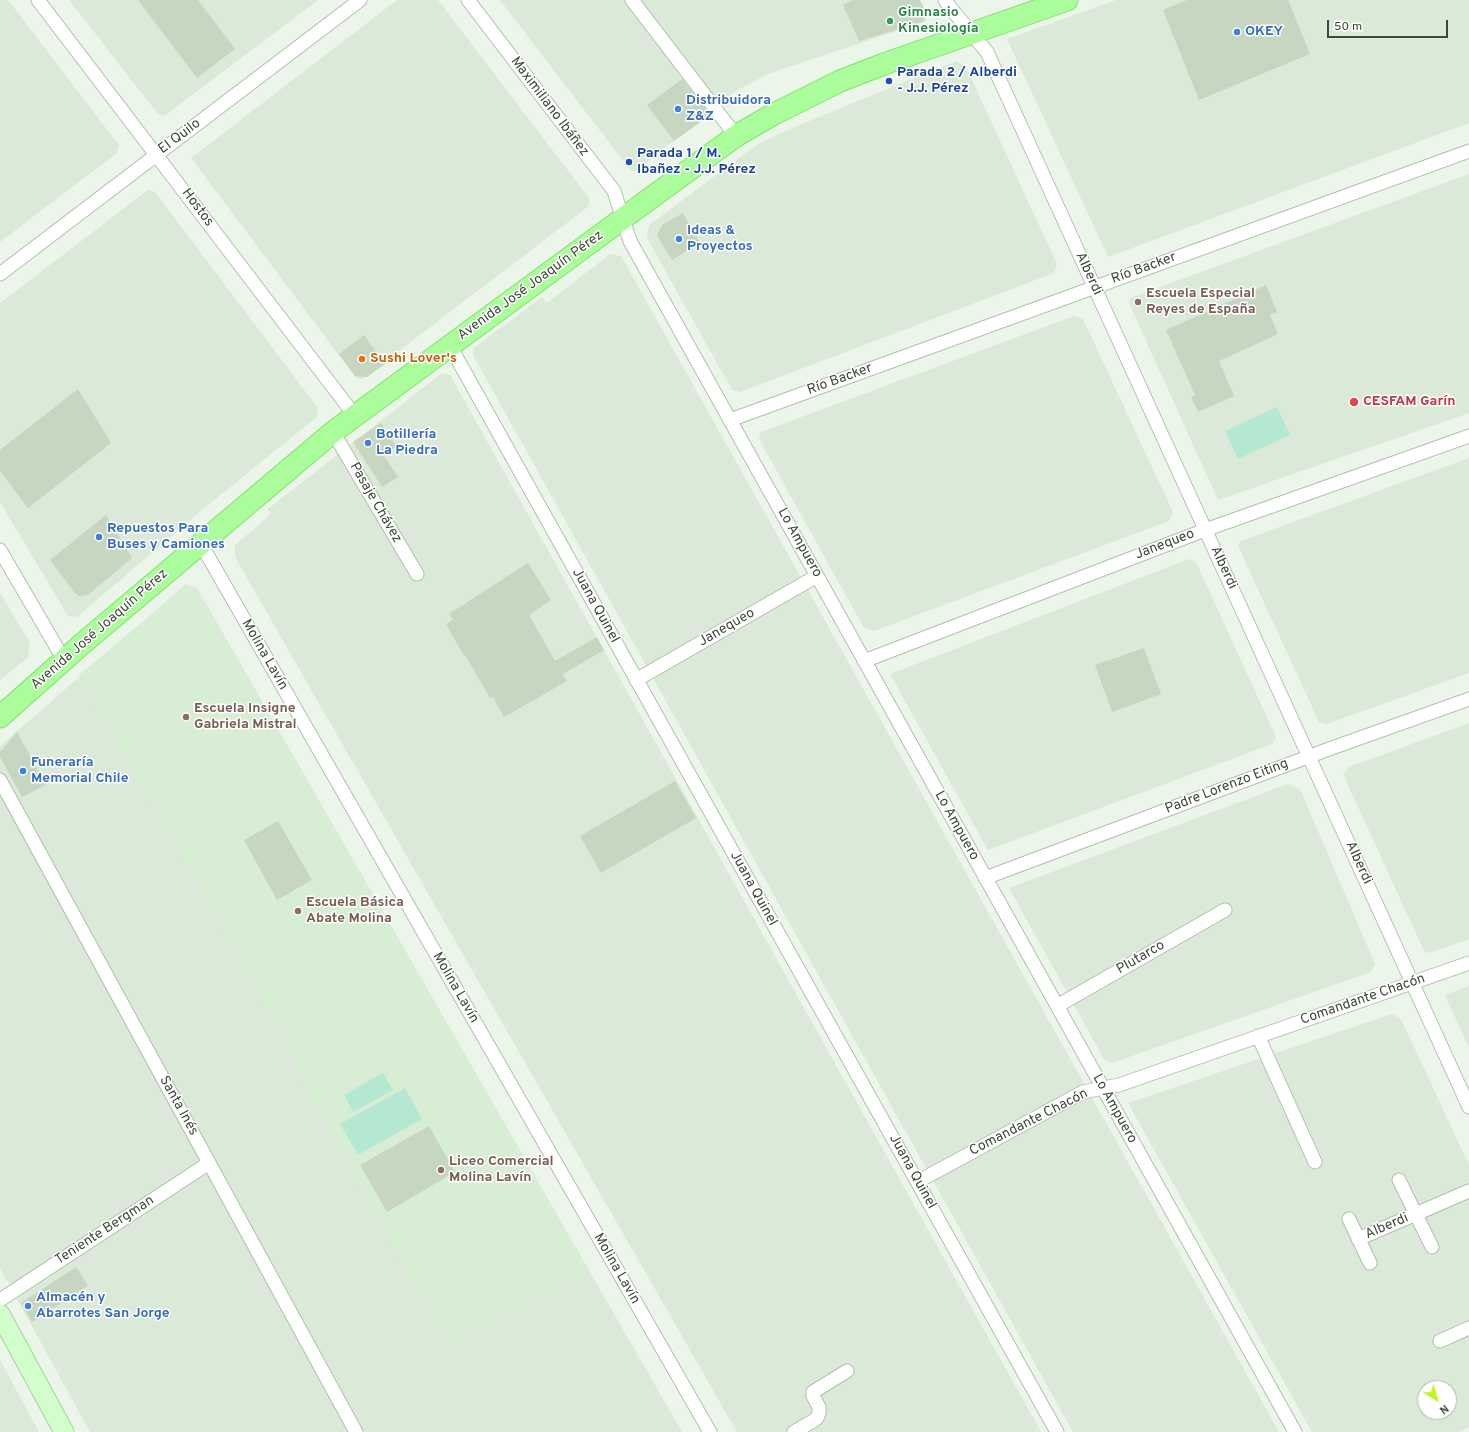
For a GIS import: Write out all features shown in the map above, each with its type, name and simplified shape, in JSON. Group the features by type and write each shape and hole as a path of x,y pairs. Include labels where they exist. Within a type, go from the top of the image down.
{"main road":[{"name":"Avenida José Joaquín Pérez","path":"0,717 64,660 333,432 736,136 784,109 840,81 884,64 1067,0"},
{"path":"0,1314 64,1432"}],"street":[{"name":"Hostos","path":"38,0 355,416"},
{"name":"El Quilo","path":"0,274 360,0"},
{"name":"Maximiliano Ibáñez","path":"468,0 614,191 623,218"},
{"path":"632,0 736,136"},
{"name":"Alberdi","path":"946,0 949,6 987,52 1469,1107"},
{"name":"Río Backer","path":"730,420 1469,151"},
{"name":"Lo Ampuero","path":"623,218 630,241 1295,1432"},
{"name":"Juana Quinel","path":"450,346 1057,1432"},
{"name":"Pasaje Chávez","path":"333,432 417,574"},
{"name":"Janequeo","path":"864,661 1205,530 1469,436"},
{"name":"Molina Lavín","path":"201,544 710,1432"},
{"path":"0,550 64,660"},
{"name":"Janequeo","path":"636,680 817,576"},
{"name":"Padre Lorenzo Eiting","path":"985,878 1309,756 1469,699"},
{"name":"Santa Inés","path":"0,780 356,1432"},
{"name":"Plutarco","path":"1057,1006 1225,910"},
{"name":"Comandante Chacón","path":"917,1182 1083,1092 1119,1085 1469,964"},
{"path":"1258,1036 1315,1162"},
{"name":"Teniente Bergman","path":"0,1300 209,1163"},
{"name":"Alberdi","path":"1398,1180 1432,1247"},
{"name":"Alberdi","path":"1358,1239 1469,1192"},
{"name":"Alberdi","path":"1349,1219 1370,1264"},
{"path":"1440,1341 1469,1328"},
{"path":"794,1432 817,1418 819,1407 813,1396 813,1392 847,1371"}],"shaded area":[{"path":"0,0 8,0 119,145 117,153 0,242"},
{"path":"69,0 318,0 164,116 158,114"},
{"path":"397,0 438,0 589,198 589,206 362,379 356,378 191,158"},
{"path":"500,0 918,0 925,14 926,21 768,74 736,91 682,131 677,138 636,171 631,171"},
{"path":"1116,0 1469,0 1469,123 1108,257 1007,39"},
{"path":"956,61 966,67 1057,264 1054,273 740,392 732,390 647,238 649,225 758,144 792,128"},
{"path":"1469,174 1469,413 1218,500 1129,303 1130,298"},
{"path":"148,190 155,192 318,408 317,417 208,505 77,617 68,616 0,502 0,303"},
{"path":"610,254 621,256 1279,1432 1073,1432 473,355 474,348 542,297 547,303"},
{"path":"1074,316 1083,319 1173,512 1169,521 874,631 864,628 759,439 761,432"},
{"path":"442,373 450,375 1041,1432 737,1432 235,557 235,545 271,514 268,509"},
{"path":"1277,407 1290,435 1238,459 1225,431"},
{"path":"1469,458 1469,673 1327,724 1319,722 1238,546 1241,541"},
{"path":"1189,559 1196,562 1276,737 1272,744 988,850 890,674"},
{"path":"186,584 197,588 682,1432 90,1432 0,1268 0,746"},
{"path":"185,586 194,587 589,1271 448,1344 296,1068 299,1063 169,830 79,675"},
{"path":"0,593 30,643 28,657 0,680"},
{"path":"1469,723 1469,939 1429,953 1424,951 1343,774 1349,767"},
{"path":"1288,784 1300,789 1375,964 1371,972 1112,1063 1104,1059 1009,888"},
{"path":"1469,986 1469,1048 1445,995"},
{"path":"1392,1014 1401,1019 1469,1165 1469,1427 1459,1432 1312,1432 1128,1103"},
{"path":"383,1073 393,1090 353,1112 344,1095"},
{"path":"405,1088 422,1119 358,1155 340,1124"},
{"path":"0,1360 39,1432 0,1432"}],"building":[{"path":"138,0 198,0 235,49 197,78"},
{"path":"853,0 920,0 926,12 923,22 859,41 843,5"},
{"name":"OKEY","path":"1187,0 1288,0 1310,54 1199,100 1163,10"},
{"name":"Distribuidora Z&Z","path":"682,79 710,115 674,141 647,105"},
{"name":"Ideas & Proyectos","path":"683,213 700,243 672,260 657,235 662,225"},
{"path":"1266,285 1277,312 1270,315 1278,334 1219,361 1234,396 1198,412 1191,397 1195,395 1166,330"},
{"name":"Sushi Lover's","path":"364,335 385,364 367,377 355,376 339,354"},
{"path":"78,389 111,443 28,508 0,471 0,450"},
{"path":"381,423 397,447 384,456 398,477 382,487 353,442"},
{"name":"Repuestos Para Buses y Camiones","path":"106,515 132,558 89,594 79,596 75,593 50,560"},
{"path":"528,563 551,600 529,615 555,661 597,637 604,650 563,674 567,681 504,717 493,697 490,698 446,624 453,620 449,614"},
{"path":"1144,648 1161,694 1112,712 1095,665"},
{"name":"Funeraría Memorial Chile","path":"17,732 46,785 22,797 0,757 0,752"},
{"path":"675,781 696,818 601,873 580,836"},
{"path":"278,821 312,880 277,900 244,840"},
{"path":"429,1126 455,1172 387,1212 360,1165"},
{"path":"76,1267 88,1286 32,1322 21,1303"}],"place":[{"name":"Gimnasio Kinesiología","path":"890,21"},
{"name":"OKEY","path":"1237,32"},
{"name":"Parada 2 / Alberdi - J.J. Pérez","path":"889,81"},
{"name":"Distribuidora Z&Z","path":"678,109"},
{"name":"Parada 1 / M. Ibañez - J.J. Pérez","path":"629,162"},
{"name":"Ideas & Proyectos","path":"679,239"},
{"name":"Escuela Especial Reyes de España","path":"1138,302"},
{"name":"Sushi Lover's","path":"362,359"},
{"name":"CESFAM Garín","path":"1354,402"},
{"name":"Botillería La Piedra","path":"368,443"},
{"name":"Repuestos Para Buses y Camiones","path":"99,537"},
{"name":"Escuela Insigne Gabriela Mistral","path":"186,717"},
{"name":"Funeraría Memorial Chile","path":"23,771"},
{"name":"Escuela Básica Abate Molina","path":"298,911"},
{"name":"Liceo Comercial Molina Lavín","path":"441,1170"},
{"name":"Almacén y Abarrotes San Jorge","path":"28,1306"}]}
